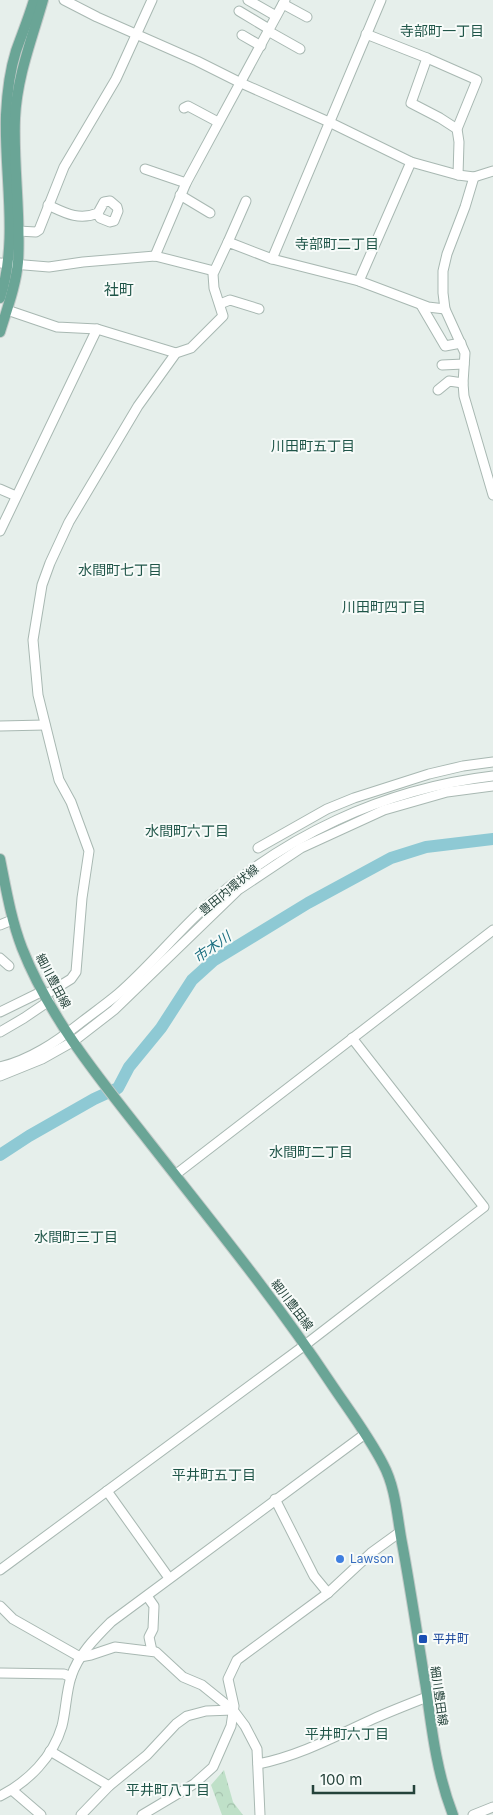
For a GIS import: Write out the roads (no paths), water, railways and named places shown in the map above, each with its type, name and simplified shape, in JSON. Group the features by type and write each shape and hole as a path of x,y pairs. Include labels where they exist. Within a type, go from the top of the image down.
{"main road":[{"path":"0,332 7,310 9,220 3,114 15,53 34,0"},
{"path":"0,298 18,231 15,116 22,71 43,0"},
{"name":"細川豊田線","path":"0,859 12,920 23,951 70,1037 175,1175 249,1268 305,1344 382,1463 395,1501 439,1772 453,1815"}],"street":[{"path":"64,0 411,162 458,175 474,177 493,171"},
{"path":"18,231 36,232 39,230 69,156 111,86 152,0"},
{"path":"248,0 276,16"},
{"path":"272,259 328,122 381,0"},
{"path":"155,256 186,183 284,2 307,17"},
{"path":"239,11 300,49"},
{"path":"366,34 477,80 457,129 459,142 458,175"},
{"path":"242,35 261,46"},
{"path":"427,58 411,103 457,129"},
{"path":"184,108 188,106 218,122"},
{"path":"358,281 411,162"},
{"path":"145,169 186,183"},
{"path":"474,177 466,206 447,254 443,271 443,292 445,309 465,353 463,383 469,415 493,495"},
{"path":"180,195 210,212"},
{"path":"0,1032 24,1018 46,996 71,979 76,972 82,898 89,851 73,809 59,780 36,686 33,640 42,585 69,522 138,406 176,354 191,348 223,316 214,288 214,271 246,201"},
{"path":"48,204 75,216 84,217 98,213"},
{"path":"228,242 272,259 358,281 421,305 445,309"},
{"path":"8,263 49,267 155,256 214,271"},
{"path":"220,304 230,300 258,309"},
{"path":"421,305 445,346 462,343"},
{"path":"7,310 57,327 97,329 176,354"},
{"path":"0,531 97,329"},
{"path":"442,365 464,364"},
{"path":"438,390 449,381 463,383"},
{"path":"0,489 16,496"},
{"path":"0,726 45,725"},
{"path":"258,848 327,809 354,798 429,774 463,766 493,762"},
{"name":"豊田内環状線","path":"0,1076 42,1060 119,993 202,910 245,874 288,846 339,817 385,799 446,788 493,776"},
{"name":"豊田内環状線","path":"446,788 493,786"},
{"path":"0,924 12,920"},
{"path":"175,1175 493,930"},
{"path":"0,958 9,966"},
{"path":"0,1012 46,996"},
{"name":"豊田内環状線","path":"0,1067 32,1055 70,1037"},
{"path":"0,1570 305,1344 484,1207 352,1038"},
{"path":"0,1796 12,1790 37,1768 50,1751 62,1725 71,1678 80,1657 111,1622 365,1434"},
{"path":"107,1491 169,1578"},
{"path":"275,1499 314,1576 328,1592"},
{"path":"142,1815 194,1784 213,1767 231,1726 234,1706 228,1680 237,1660 328,1592 371,1553 400,1532"},
{"path":"146,1596 154,1606 154,1629 149,1637 152,1651"},
{"path":"0,1606 14,1619 80,1657 115,1646 156,1652 183,1677 202,1686 233,1710 255,1742 258,1756 260,1815"},
{"path":"0,1673 64,1674 71,1678"},
{"path":"258,1764 306,1750 375,1718 427,1697"},
{"path":"81,1815 109,1786 147,1755 176,1724 187,1716 206,1711 233,1710"},
{"path":"50,1751 109,1786"},
{"path":"12,1790 33,1812 41,1815"},
{"path":"473,1815 493,1807"}],"waterway":[{"name":"市木川","path":"0,1155 94,1099 118,1088 129,1067 161,1028 192,980 213,961 308,903 391,858 426,847 493,839"}],"place":[{"name":"Lawson","path":"340,1559"},
{"name":"平井町","path":"423,1639"}],"district":[{"name":"寺部町一丁目","path":"442,31"},
{"name":"寺部町二丁目","path":"337,244"},
{"name":"社町","path":"119,290"},
{"name":"川田町五丁目","path":"313,446"},
{"name":"水間町七丁目","path":"120,570"},
{"name":"川田町四丁目","path":"384,607"},
{"name":"水間町六丁目","path":"187,831"},
{"name":"水間町二丁目","path":"311,1152"},
{"name":"水間町三丁目","path":"76,1237"},
{"name":"平井町五丁目","path":"214,1475"},
{"name":"平井町六丁目","path":"347,1734"},
{"name":"平井町八丁目","path":"168,1790"}]}
